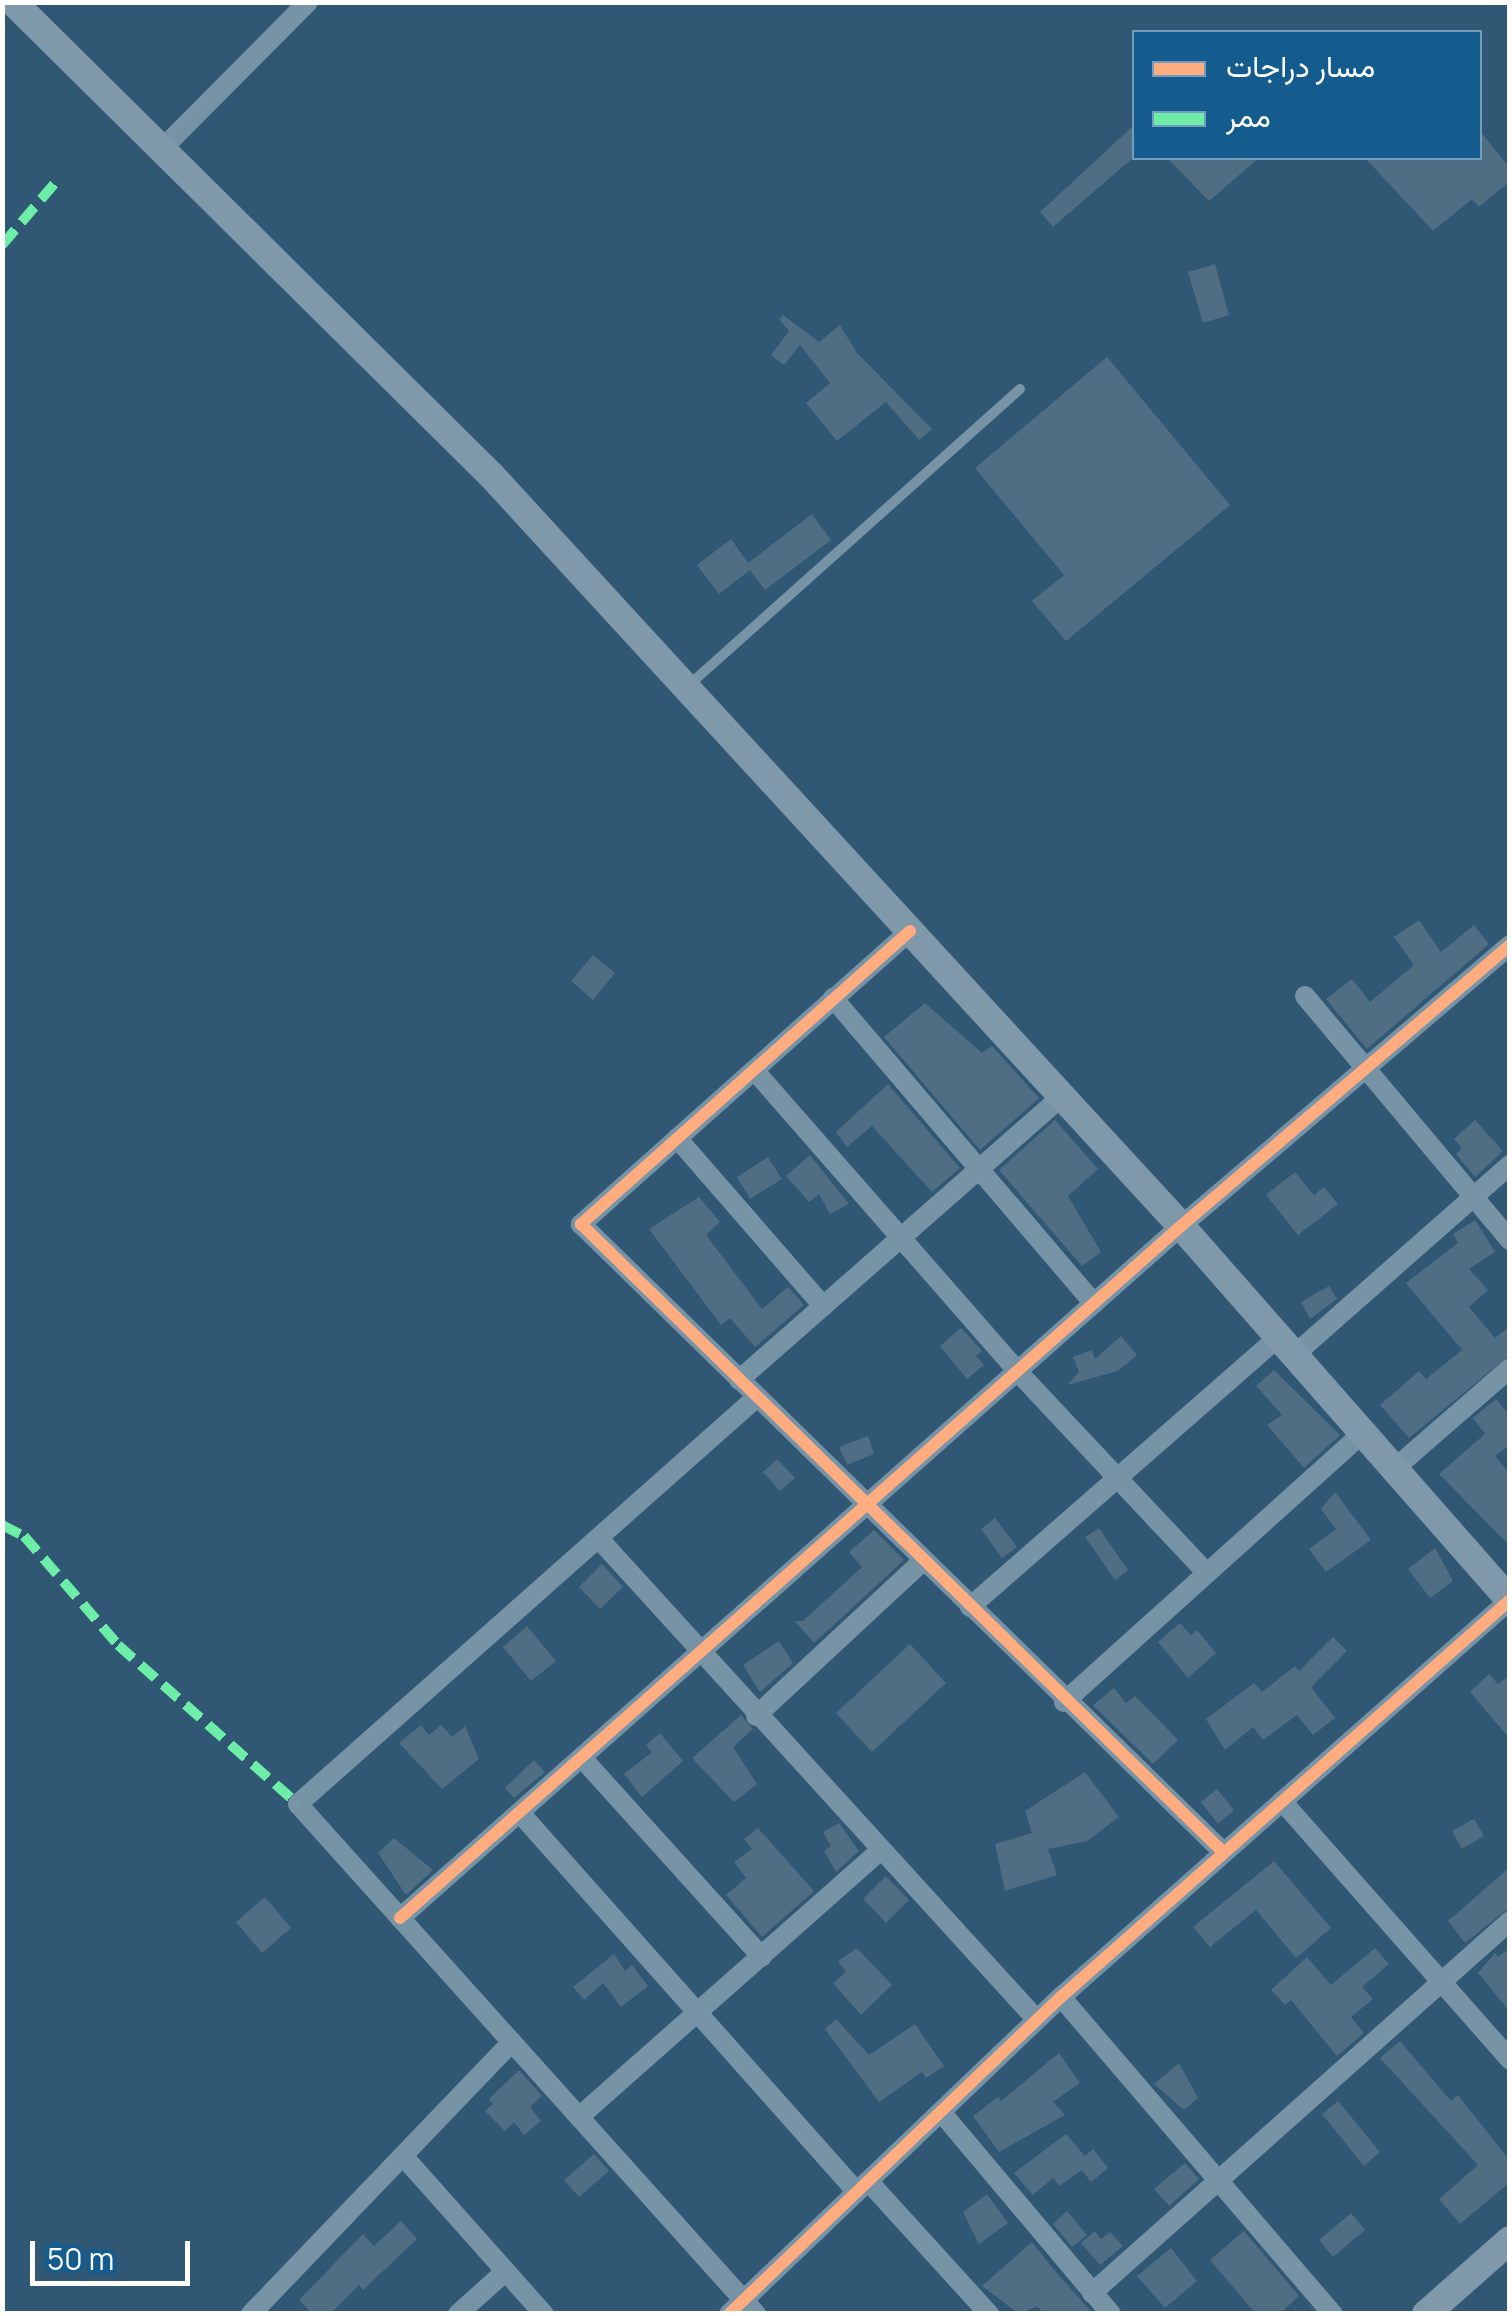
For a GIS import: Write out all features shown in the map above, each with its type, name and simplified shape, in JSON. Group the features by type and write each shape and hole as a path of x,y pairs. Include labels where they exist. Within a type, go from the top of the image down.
{"main road":[{"path":"13,2 491,475 1181,1226 1510,1600"},
{"path":"1426,2314 1510,2240"}],"street":[{"path":"162,149 308,2"},
{"path":"910,931 582,1224 1064,1702 1224,1853"},
{"path":"400,1918 1181,1226 1510,945"},
{"path":"1305,996 1510,1240"},
{"path":"833,998 1094,1304"},
{"path":"754,1070 1018,1372 1206,1572"},
{"path":"739,1380 1062,1096"},
{"path":"677,1138 823,1306"},
{"path":"970,1607 1117,1478 1510,1165"},
{"path":"1394,1469 1510,1368"},
{"path":"757,1398 298,1804 580,2117 743,2309 862,2187 1036,2020 1510,1600"},
{"path":"1064,1702 1363,1434"},
{"path":"600,1540 1036,2020"},
{"path":"756,1716 924,1560"},
{"path":"582,1758 762,1956"},
{"path":"1282,1801 1510,2060"},
{"path":"520,1812 862,2187 989,2314"},
{"path":"580,2117 880,1851"},
{"path":"1092,2293 1220,2186 1438,1979 1510,1921"},
{"path":"1061,1997 1332,2314"},
{"path":"251,2314 512,2042"},
{"path":"940,2112 1110,2314"},
{"path":"403,2156 544,2314"},
{"path":"458,2314 506,2271"}],"lane":[{"path":"687,688 1020,390"}],"building":[{"path":"1132,127 1132,159 1053,227 1040,212"},
{"path":"1482,133 1510,168 1510,181 1479,207 1472,199 1433,231 1367,160 1482,160"},
{"path":"1169,160 1257,160 1209,201"},
{"path":"1215,264 1229,315 1203,323 1188,272"},
{"path":"783,315 819,342 840,325 857,353 932,429 919,440 886,402 837,441 806,403 830,383 800,345 784,365 771,355 789,331 779,319"},
{"path":"1107,357 1230,505 1066,641 1032,601 1064,575 975,468"},
{"path":"812,514 831,540 765,590 750,570 719,594 697,565 731,539 748,563"},
{"path":"1419,920 1441,952 1474,925 1489,944 1367,1049 1326,999 1352,979 1370,1002 1414,965 1394,937"},
{"path":"593,955 615,973 593,1000 571,981"},
{"path":"925,1003 982,1053 992,1046 1039,1098 980,1150 884,1037"},
{"path":"888,1084 960,1168 932,1192 872,1126 847,1147 836,1132"},
{"path":"1055,1120 1098,1169 1068,1196 1101,1252 1082,1266 999,1170"},
{"path":"1475,1120 1503,1151 1475,1177 1456,1154 1462,1148 1454,1139"},
{"path":"810,1155 849,1204 830,1214 819,1194 809,1202 786,1176"},
{"path":"768,1157 782,1179 750,1199 737,1177"},
{"path":"1295,1172 1314,1195 1324,1187 1338,1204 1298,1235 1266,1195"},
{"path":"699,1197 720,1222 706,1235 762,1309 788,1287 804,1305 755,1347 730,1318 721,1325 649,1229"},
{"path":"1475,1220 1495,1252 1469,1269 1488,1290 1469,1307 1495,1338 1510,1326 1510,1355 1409,1438 1380,1405 1419,1371 1426,1379 1462,1350 1406,1283 1458,1243 1453,1234"},
{"path":"1329,1286 1337,1299 1310,1319 1301,1302"},
{"path":"961,1328 982,1351 976,1356 984,1365 967,1379 940,1346"},
{"path":"1121,1336 1137,1355 1118,1371 1067,1385 1079,1372 1073,1357 1092,1350 1095,1359"},
{"path":"1274,1370 1340,1435 1304,1468 1267,1425 1282,1415 1256,1386"},
{"path":"1496,1399 1510,1416 1510,1445 1495,1456 1510,1474 1510,1546 1439,1474 1485,1434 1473,1418"},
{"path":"868,1436 874,1454 847,1465 839,1447"},
{"path":"777,1459 795,1478 780,1491 763,1472"},
{"path":"1335,1492 1371,1540 1326,1572 1309,1549 1336,1529 1321,1509"},
{"path":"995,1518 1017,1547 1002,1558 981,1529"},
{"path":"1099,1528 1128,1570 1115,1580 1085,1537"},
{"path":"874,1530 904,1560 814,1643 795,1621 803,1621 862,1567 849,1552"},
{"path":"1435,1548 1453,1581 1430,1598 1408,1569"},
{"path":"602,1564 623,1587 600,1609 579,1587"},
{"path":"1180,1623 1191,1635 1197,1630 1216,1653 1188,1678 1158,1642"},
{"path":"527,1626 556,1661 531,1681 503,1647"},
{"path":"1333,1637 1347,1651 1311,1687 1335,1718 1313,1735 1297,1715 1263,1740 1253,1727 1225,1750 1206,1719 1254,1683 1262,1692 1295,1666 1299,1671"},
{"path":"779,1641 793,1663 760,1692 743,1665"},
{"path":"910,1644 946,1683 872,1752 836,1713"},
{"path":"1489,1674 1498,1684 1510,1675 1510,1739 1470,1692"},
{"path":"1114,1688 1126,1703 1135,1696 1178,1740 1153,1764 1093,1705"},
{"path":"741,1715 753,1729 733,1747 757,1784 734,1802 692,1758"},
{"path":"421,1725 429,1735 441,1725 452,1737 465,1726 479,1759 442,1789 399,1743"},
{"path":"660,1733 683,1761 642,1797 624,1774 652,1752 646,1745"},
{"path":"534,1760 545,1772 514,1798 505,1788"},
{"path":"1085,1772 1119,1817 1087,1841 1048,1849 1057,1875 1005,1891 995,1844 1032,1833 1025,1811"},
{"path":"1217,1789 1234,1810 1218,1824 1201,1802"},
{"path":"1474,1819 1484,1836 1462,1849 1452,1831"},
{"path":"839,1823 859,1851 836,1872 824,1851 831,1846 823,1832"},
{"path":"758,1828 814,1891 762,1937 726,1895 746,1878 734,1862 752,1849 744,1839"},
{"path":"394,1838 433,1870 406,1895 378,1853"},
{"path":"1274,1861 1331,1928 1296,1958 1256,1910 1210,1947 1193,1927"},
{"path":"1510,1867 1510,1907 1465,1943 1448,1921"},
{"path":"886,1876 909,1900 886,1923 863,1899"},
{"path":"265,1897 291,1928 262,1953 236,1922"},
{"path":"857,1948 892,1985 861,2015 833,1983 846,1972 838,1961"},
{"path":"1375,1948 1389,1964 1362,1987 1373,1999 1351,2017 1364,2033 1337,2056 1291,2000 1285,2005 1271,1990 1307,1957 1331,1985"},
{"path":"1510,1948 1510,2012 1478,1973 1495,1953 1498,1957"},
{"path":"614,1954 625,1971 632,1965 648,1986 621,2007 603,1983 584,2000 573,1987"},
{"path":"836,2019 869,2055 915,2024 944,2066 926,2078 922,2072 879,2102 825,2029"},
{"path":"1400,2041 1451,2101 1458,2095 1510,2161 1510,2182 1460,2224 1439,2199 1478,2165 1380,2058"},
{"path":"1059,2053 1080,2083 1053,2102 1065,2115 999,2152 973,2116 998,2097 1001,2101"},
{"path":"1179,2063 1198,2098 1184,2110 1154,2084"},
{"path":"519,2070 542,2096 530,2107 541,2121 524,2135 514,2122 505,2131 485,2111 493,2104 489,2099"},
{"path":"1338,2101 1380,2152 1364,2166 1322,2114"},
{"path":"1066,2134 1085,2156 1093,2149 1108,2168 1091,2182 1082,2170 1059,2186 1053,2178 1033,2195 1014,2173"},
{"path":"594,2154 609,2171 579,2197 564,2180"},
{"path":"1185,2163 1199,2179 1169,2206 1154,2189"},
{"path":"987,2194 1008,2223 979,2244 963,2212"},
{"path":"1067,2211 1087,2235 1072,2247 1053,2224"},
{"path":"1351,2213 1365,2230 1333,2257 1319,2240"},
{"path":"401,2221 417,2239 363,2290 359,2285 330,2314 312,2314 299,2300 363,2234 374,2246"},
{"path":"1095,2231 1101,2239 1110,2232 1123,2246 1100,2265 1081,2243"},
{"path":"1244,2231 1299,2296 1279,2314 1256,2314 1210,2260"},
{"path":"1032,2242 1093,2314 1044,2314 1037,2306 1019,2314 982,2286"},
{"path":"1171,2248 1197,2281 1165,2308 1137,2276"}],"marked path":[{"path":"2,245 55,183"},
{"path":"2,1525 24,1536 118,1645 298,1804"}],"cycle path":[{"path":"910,931 581,1224 1224,1853"},
{"path":"400,1918 1181,1226 1510,945"},
{"path":"729,2314 1061,1997 1510,1600"}]}
